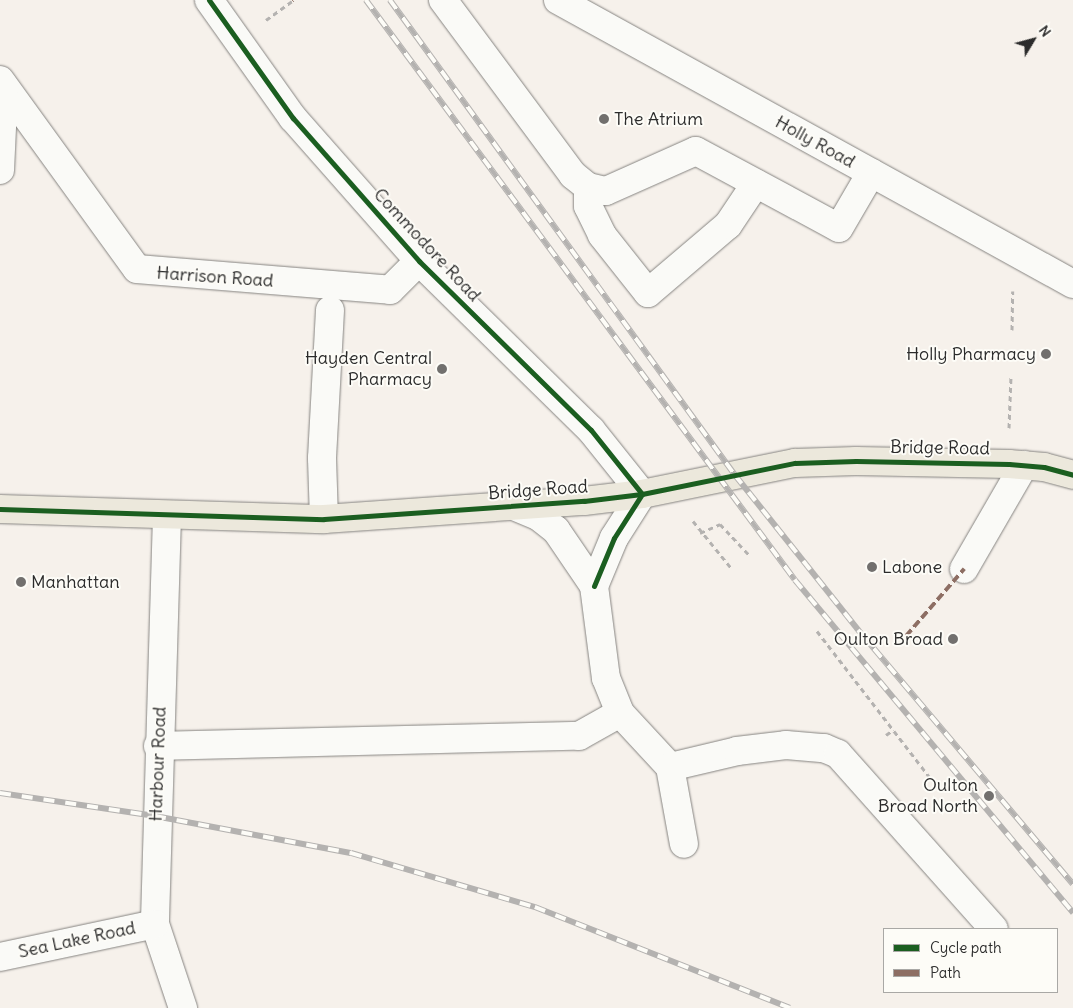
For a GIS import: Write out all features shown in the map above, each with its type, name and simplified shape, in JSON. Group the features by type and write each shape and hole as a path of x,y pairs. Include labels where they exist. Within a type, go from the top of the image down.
{"highway":[{"name":"Bridge Road","path":"0,509 167,516 324,519 514,506 642,494 795,463 928,460 1026,465 1073,462"},
{"name":"Bridge Road","path":"1026,465 1073,475"}],"street":[{"name":"Commodore Road","path":"209,0 293,118 419,262 591,430 642,494"},
{"path":"443,0 573,176 588,187 606,191 696,151 840,228 871,173"},
{"name":"Holly Road","path":"558,0 1073,284"},
{"name":"Harrison Road","path":"2,83 136,269 390,290 419,262"},
{"name":"Harrison Road","path":"0,170 2,83"},
{"path":"588,187 588,206 602,235 648,293 728,225 756,183"},
{"path":"324,519 322,458 330,310"},
{"path":"964,569 1026,465"},
{"path":"594,586 614,538 642,494"},
{"path":"514,506 538,516 556,530 571,547 594,586 606,678 620,713 670,767 684,844"},
{"name":"Harbour Road","path":"167,516 158,746 155,924 179,1006"},
{"path":"158,746 579,736 620,713"},
{"path":"670,767 737,751 804,745 838,754 993,928"},
{"name":"Sea Lake Road","path":"0,957 155,924"}],"path":[{"path":"265,21 292,1"},
{"path":"1012,330 1013,293"},
{"path":"1011,375 1026,465"},
{"path":"732,569 700,534 720,524 750,556"},
{"path":"817,631 931,779"},
{"path":"886,735 893,730"}],"railway":[{"path":"366,0 795,580 1073,913"},
{"path":"390,0 735,475 860,632 1073,884"},
{"path":"0,793 155,816 351,853 535,907 790,1008"}],"marked path":[{"path":"906,636 964,569"}],"cycle path":[{"path":"209,0 293,118 419,261 591,430 642,494"},
{"path":"0,509 324,519 584,501 642,494 795,463 856,461 1009,464 1044,467 1073,475"},
{"path":"594,586 614,538 642,494"}],"place":[{"name":"The Atrium","path":"604,119"},
{"name":"Holly Pharmacy","path":"1046,354"},
{"name":"Hayden Central Pharmacy","path":"442,369"},
{"name":"Labone","path":"872,567"},
{"name":"Manhattan","path":"21,582"},
{"name":"Oulton Broad","path":"953,639"},
{"name":"Oulton Broad North","path":"989,796"}]}
